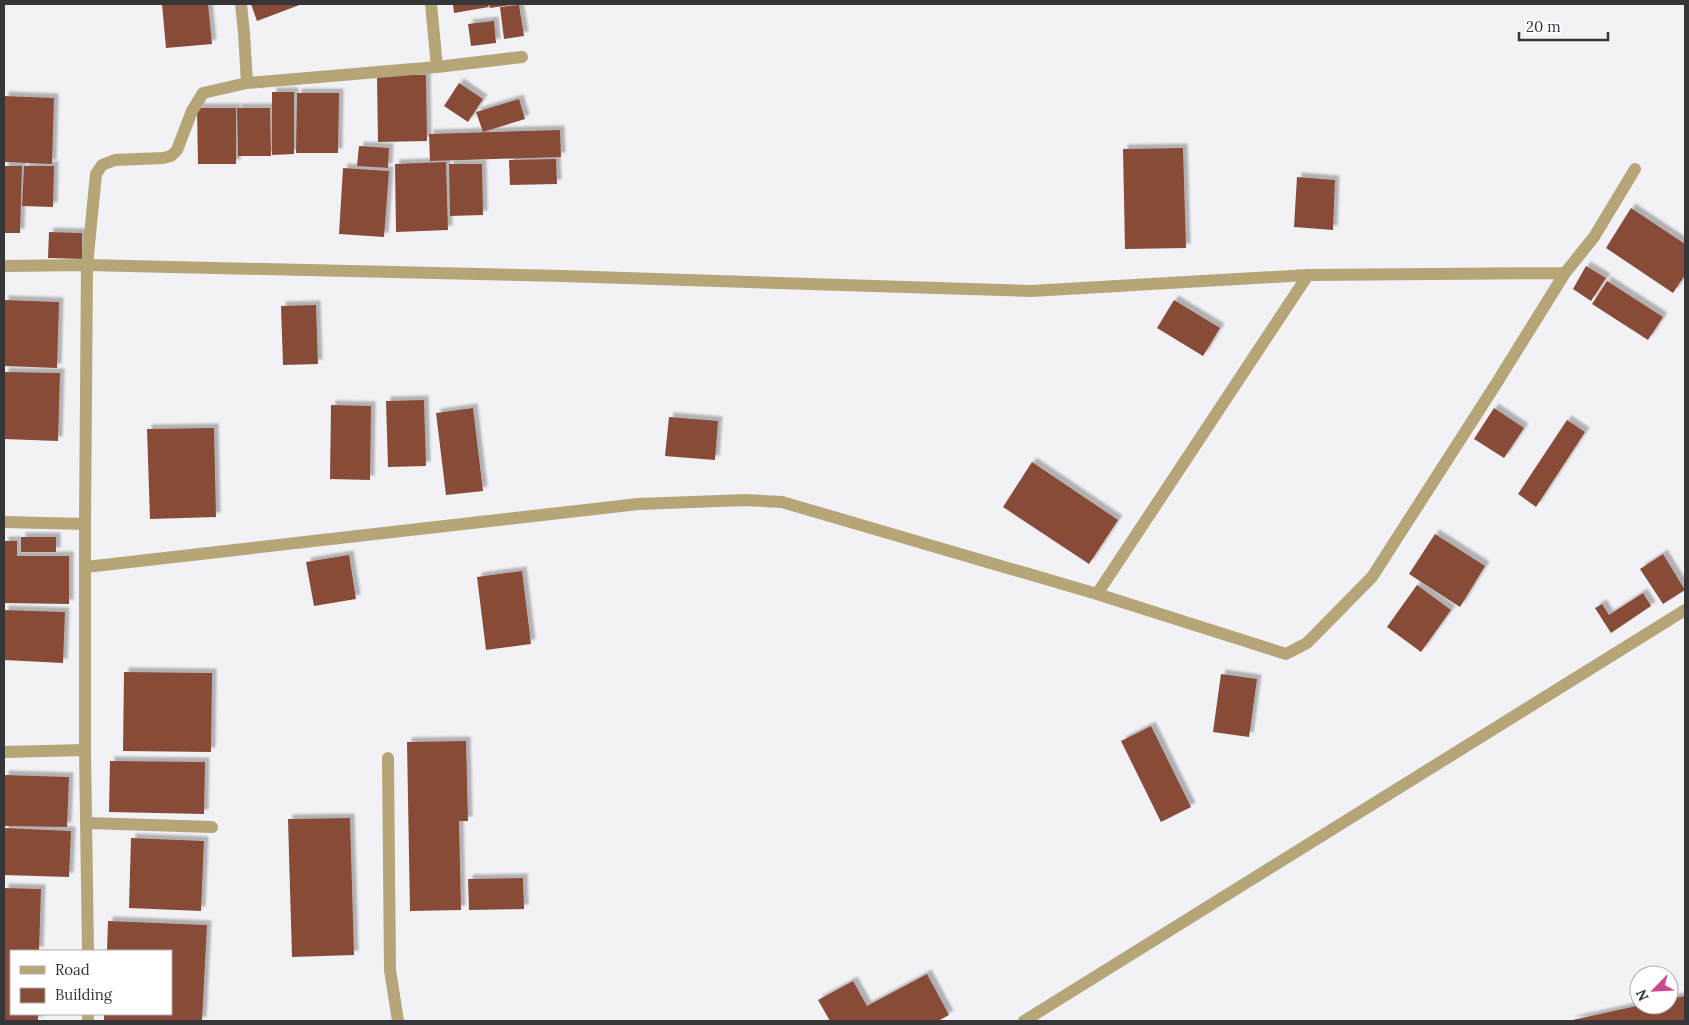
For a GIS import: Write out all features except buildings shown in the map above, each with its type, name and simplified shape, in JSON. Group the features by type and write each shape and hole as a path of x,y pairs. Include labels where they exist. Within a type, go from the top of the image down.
{"street":[{"path":"240,4 247,82"},
{"path":"431,4 437,67"},
{"path":"88,950 85,750 87,265 96,174 102,165 115,160 171,156 177,150 192,111 203,92 247,82 437,67 522,57"},
{"path":"86,567 638,504 746,500 782,502 1097,594 1286,654 1307,643 1372,577 1565,273 1594,237 1635,169"},
{"path":"4,266 87,265 573,276 1031,290 1308,275 1565,273"},
{"path":"1097,594 1308,275"},
{"path":"4,522 85,524"},
{"path":"1024,1021 1685,610"},
{"path":"4,752 85,750"},
{"path":"388,758 390,970 398,1021"},
{"path":"87,823 212,827"}]}
